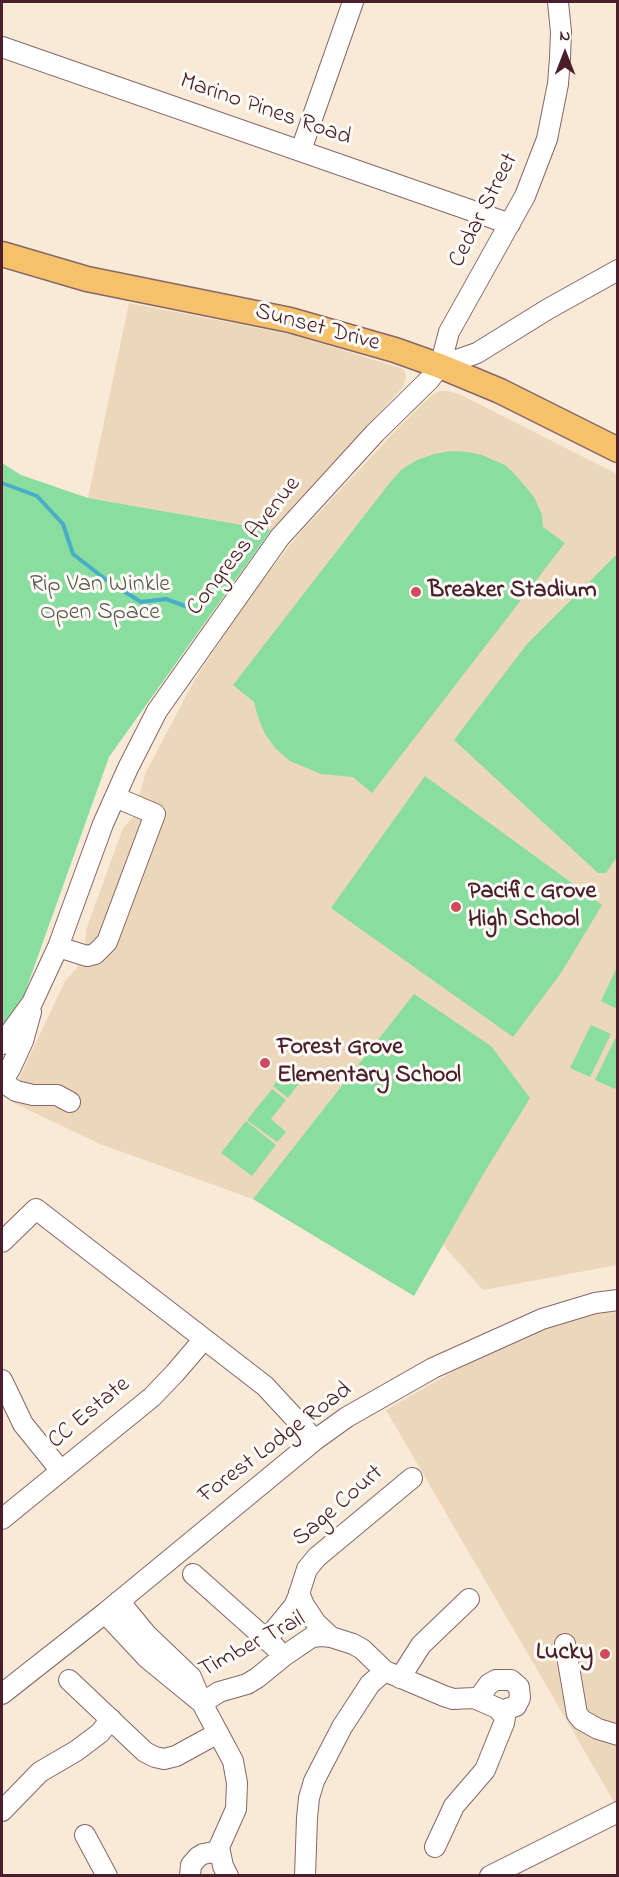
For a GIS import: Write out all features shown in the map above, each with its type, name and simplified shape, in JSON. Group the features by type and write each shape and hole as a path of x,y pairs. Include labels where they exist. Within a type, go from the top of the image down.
{"main road":[{"name":"Sunset Drive","path":"2,254 87,279 290,320 395,350 440,366 521,401 618,450"}],"street":[{"path":"301,150 353,2"},
{"name":"Cedar Street","path":"440,366 449,332 534,177 549,129 558,84 561,32 558,2"},
{"name":"Marino Pines Road","path":"2,47 510,224"},
{"name":"Congress Avenue","path":"2,1044 32,1003 58,947 103,824 157,711 280,537 342,468 440,366 477,353 548,309 618,270"},
{"path":"58,947 87,956 101,951 107,942 155,814 116,797"},
{"name":"Congress Avenue","path":"2,1082 23,1041 32,1003"},
{"path":"2,1082 16,1091 33,1095 57,1095 70,1102"},
{"path":"2,1242 36,1209 265,1386 315,1440"},
{"name":"Forest Lodge Road","path":"2,1694 315,1440 347,1417 406,1382 542,1319 596,1303 618,1300"},
{"name":"CC Estate","path":"2,1520 152,1396 204,1339"},
{"path":"2,1380 23,1424 61,1471"},
{"name":"Sage Court","path":"267,1639 294,1606 307,1569 317,1557 412,1478"},
{"path":"193,1574 284,1656"},
{"path":"300,1593 304,1605 316,1623 331,1636"},
{"path":"305,1875 309,1798 314,1781 342,1727 370,1684 393,1675 469,1599"},
{"path":"112,1607 147,1635 191,1677 201,1703 233,1761 238,1797 235,1815 221,1839 219,1851 228,1875"},
{"name":"Timber Trail","path":"201,1703 219,1692 247,1684 312,1637 331,1636 362,1649 393,1675 453,1699 478,1699 501,1711"},
{"path":"565,1644 577,1714 582,1720 598,1729 618,1735"},
{"path":"69,1680 145,1752 164,1758 176,1756 218,1733"},
{"path":"435,1847 454,1806 485,1770 504,1723 501,1711 516,1706 520,1698 519,1687 511,1680 496,1680 489,1683 478,1699"},
{"path":"2,1811 40,1772 76,1751 100,1733 111,1719"},
{"path":"490,1875 618,1812"},
{"path":"85,1835 108,1875"},
{"path":"190,1875 191,1865 198,1857 219,1851"}],"shaded area":[{"path":"129,303 294,335 404,369 406,377 402,388 271,530 88,498"},
{"name":"Pacific Grove High School","path":"440,391 461,395 617,474 617,1265 483,1290 443,1245 414,1296 253,1199 100,1144 14,1103 16,1085 65,981 76,969 85,943 86,930 123,828 133,817 146,772 195,679 253,592 299,534 401,425 432,395"},
{"path":"604,1305 617,1305 617,1807 386,1410 501,1344"}],"green space":[{"name":"Breaker Stadium","path":"451,451 482,455 505,465 534,497 542,515 543,527 565,543 372,793 353,777 321,774 290,761 276,749 265,734 254,702 233,685 401,470 417,460"},
{"name":"Rip Van Winkle Open Space","path":"2,463 21,475 88,498 271,530 109,757 23,998 2,1036"},
{"path":"617,554 617,857 606,873 598,873 454,740 527,644"},
{"path":"425,776 602,905 561,973 513,1037 331,908"},
{"path":"617,967 617,1009 601,1001"},
{"path":"414,994 491,1046 530,1098 481,1178 414,1296 253,1199"},
{"path":"591,1025 611,1034 590,1077 570,1068"},
{"path":"616,1037 618,1085 615,1089 595,1080"},
{"path":"285,1070 300,1082 288,1098 273,1086"},
{"path":"272,1089 286,1100 271,1119 286,1132 277,1142 247,1120"},
{"path":"246,1121 276,1145 252,1176 221,1153"}],"waterway":[{"path":"2,483 37,496 63,524 73,554 109,582 141,602 166,599 193,609"}],"place":[{"name":"Breaker Stadium","path":"416,592"},
{"name":"Pacific Grove High School","path":"456,907"},
{"name":"Forest Grove Elementary School","path":"265,1063"},
{"name":"Lucky","path":"605,1654"}]}
